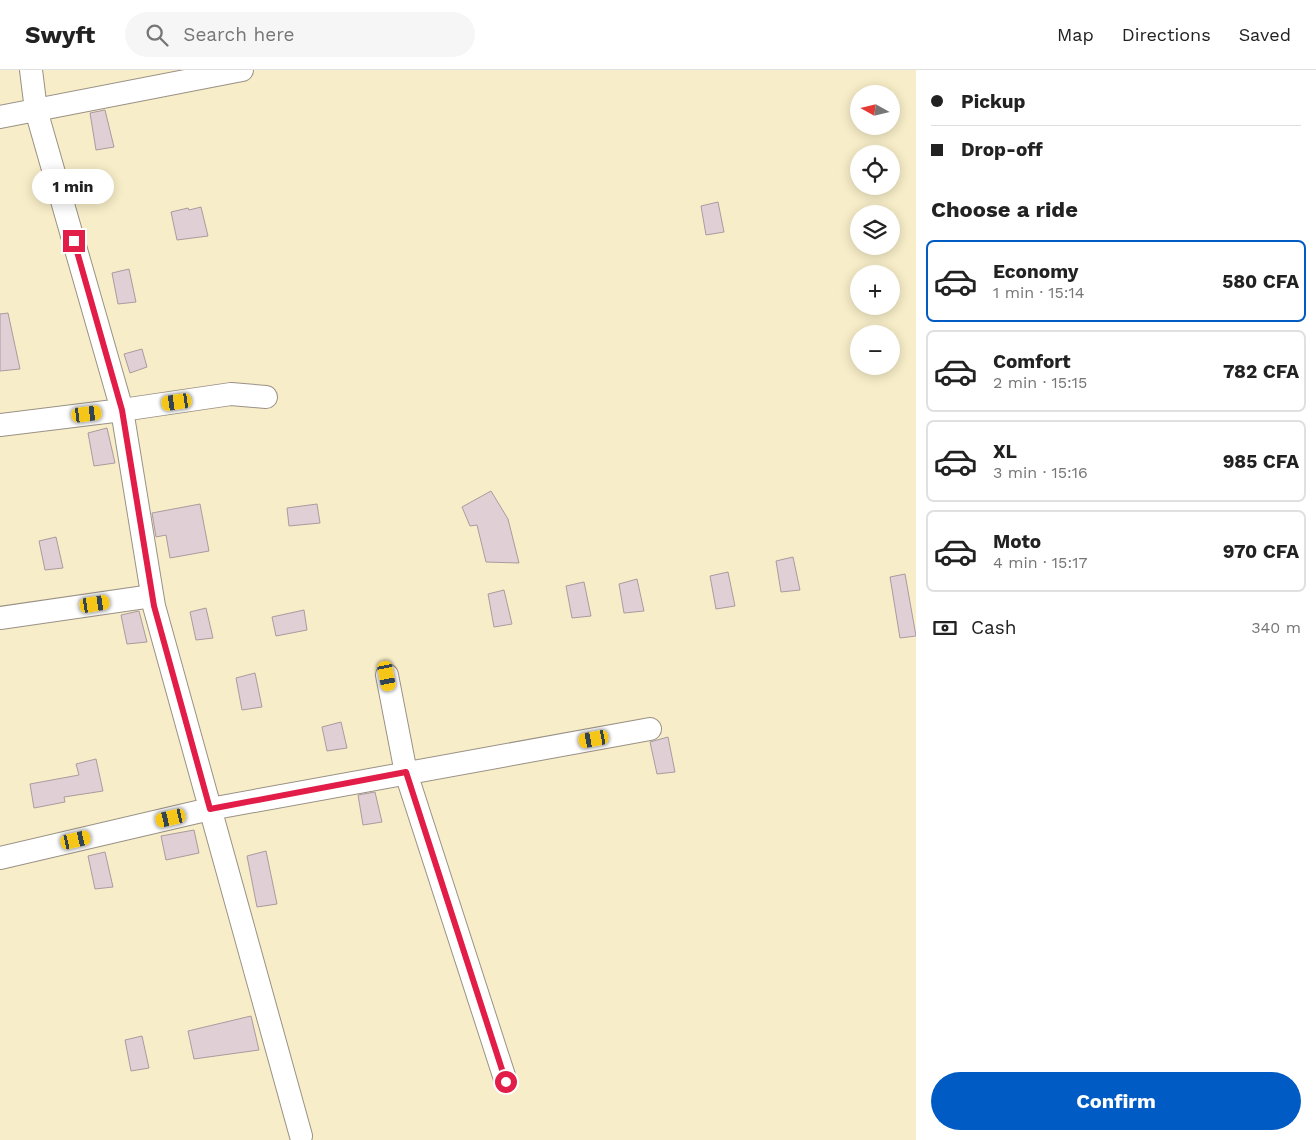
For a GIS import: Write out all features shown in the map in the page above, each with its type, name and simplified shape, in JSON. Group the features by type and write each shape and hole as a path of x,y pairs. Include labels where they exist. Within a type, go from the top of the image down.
{"street":[{"path":"31,70 36,110 122,410 152,596 301,1136"},
{"path":"0,117 242,70"},
{"path":"0,425 231,394 266,397"},
{"path":"0,618 152,596"},
{"path":"387,676 406,772 506,1082"},
{"path":"0,858 210,809 650,729"}],"sand":[{"path":"0,70 916,70 916,1140 0,1140"}],"building":[{"path":"105,110 114,147 96,150 90,113"},
{"path":"718,202 724,232 706,235 701,206"},
{"path":"201,207 208,236 177,240 171,212"},
{"path":"129,269 136,302 118,304 112,273"},
{"path":"8,313 20,369 0,371 0,314"},
{"path":"142,349 147,367 130,373 124,354"},
{"path":"107,428 115,463 94,466 88,433"},
{"path":"491,491 508,519 519,563 486,562 477,525 470,526 462,507"},
{"path":"200,504 209,551 170,558 166,535 156,537 152,513"},
{"path":"317,504 320,523 289,526 287,508"},
{"path":"56,537 63,568 45,570 39,541"},
{"path":"793,557 800,590 781,592 776,561"},
{"path":"728,572 735,606 716,609 710,576"},
{"path":"905,574 916,636 900,638 890,577"},
{"path":"637,579 644,611 624,613 619,584"},
{"path":"584,582 591,616 572,618 566,586"},
{"path":"504,590 512,624 494,627 488,594"},
{"path":"206,608 213,638 196,640 190,612"},
{"path":"304,610 307,630 276,636 272,617"},
{"path":"139,611 147,642 127,644 121,615"},
{"path":"255,673 262,707 242,710 236,678"},
{"path":"341,722 347,748 327,751 322,727"},
{"path":"668,737 675,772 657,774 650,742"},
{"path":"96,759 103,791 64,797 65,802 34,808 30,784 79,775 76,764"},
{"path":"375,792 382,822 363,825 358,795"},
{"path":"194,830 199,853 166,860 161,836"},
{"path":"266,851 277,904 257,907 247,856"},
{"path":"105,852 113,887 95,889 88,856"},
{"path":"251,1016 259,1050 194,1059 188,1031"},
{"path":"142,1036 149,1068 131,1071 125,1040"}],"route":[{"path":"74,241 122,410 154,606 210,809 406,772 506,1082"}]}
